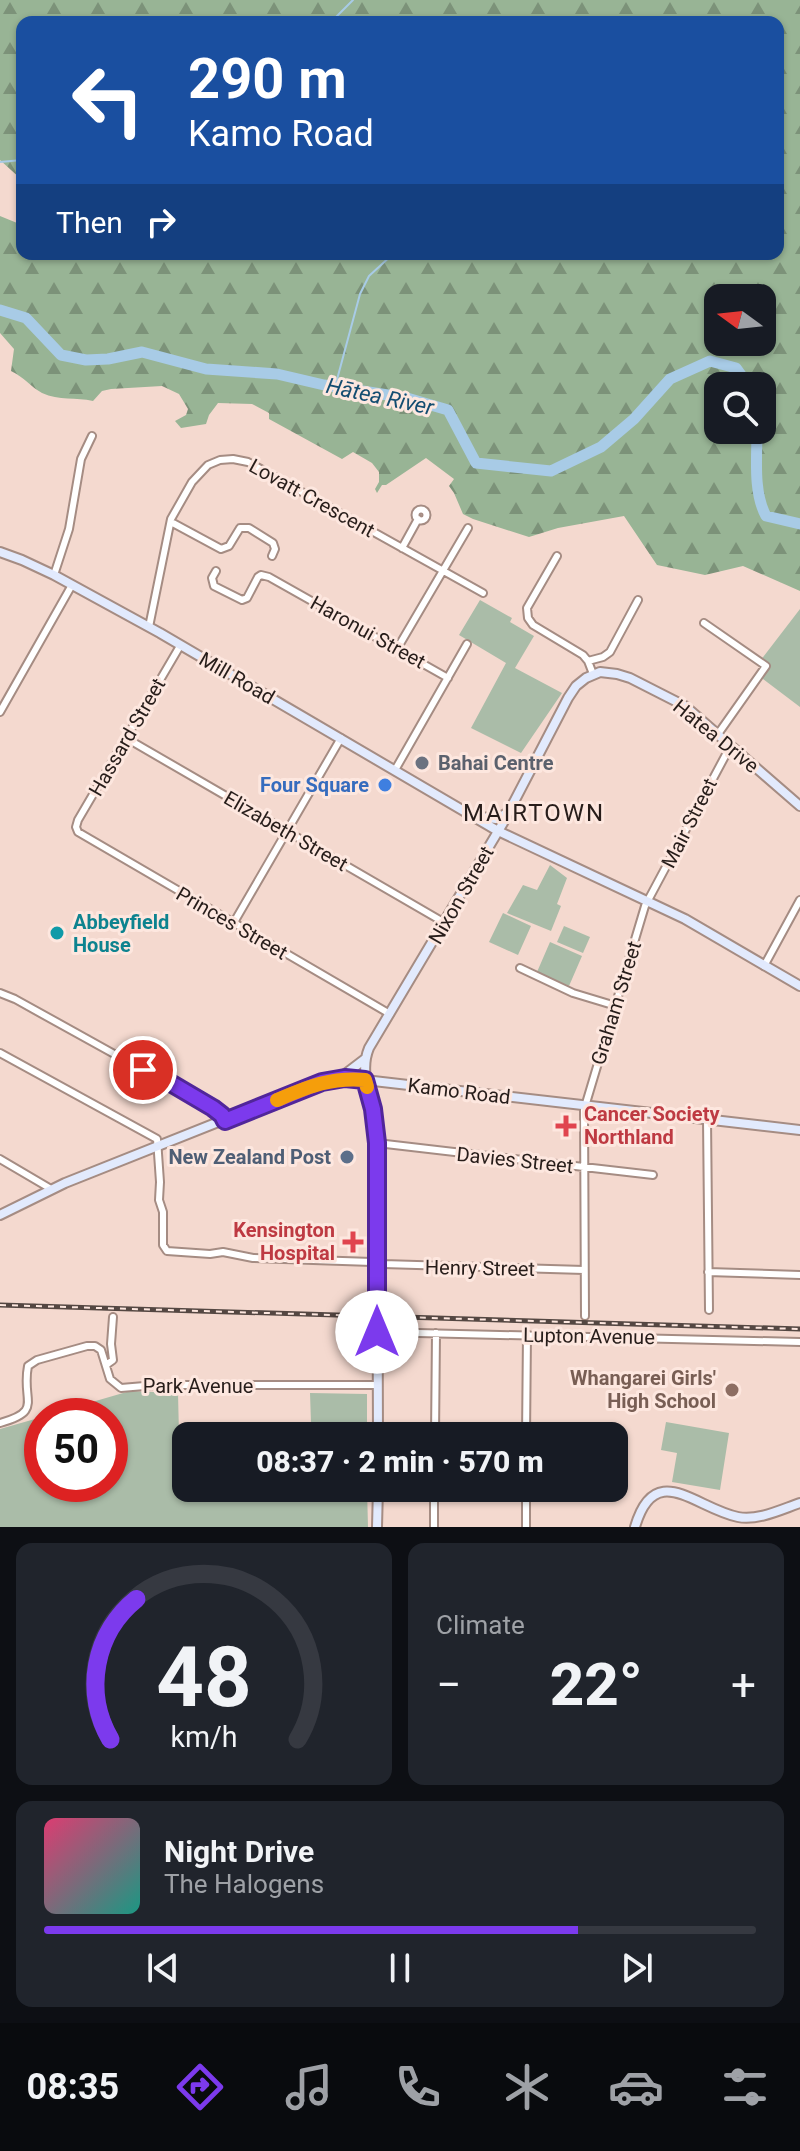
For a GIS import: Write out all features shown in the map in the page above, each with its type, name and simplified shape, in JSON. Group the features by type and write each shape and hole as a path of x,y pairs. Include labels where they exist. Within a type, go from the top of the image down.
{"main road":[{"name":"Mill Road","path":"0,552 54,575 149,627 498,831 685,919 800,986"},
{"name":"Hatea Drive","path":"593,674 609,672 630,678 685,706 800,806"},
{"name":"Nixon Street","path":"378,1422 377,1143 373,1109 365,1080 365,1059 509,812 568,698 576,686 593,674"},
{"path":"469,814 492,819 509,812"},
{"path":"339,1079 365,1059"},
{"name":"Kamo Road","path":"0,1215 51,1189 309,1086 339,1079 800,1130"},
{"path":"635,1527 645,1503 654,1494 664,1492 682,1495 744,1517 800,1503"},
{"path":"377,1527 378,1502"}],"street":[{"path":"54,575 69,529 81,459 92,436"},
{"name":"Lovatt Crescent","path":"149,627 176,509 202,469 220,460 248,462 483,593"},
{"path":"402,548 418,519"},
{"path":"171,522 221,549 229,546 240,528 249,528 273,543 275,549 272,556"},
{"path":"397,649 468,528"},
{"path":"557,556 527,608 528,618 533,625 588,661 593,674"},
{"name":"Haronui Street","path":"216,571 212,578 214,586 239,599 247,598 261,575 269,577 448,678"},
{"path":"0,712 72,585"},
{"path":"588,661 610,652 638,600"},
{"path":"704,623 766,666 718,734"},
{"path":"395,770 467,644"},
{"name":"Hassard Street","path":"77,830 78,820 180,646"},
{"name":"Elizabeth Street","path":"126,738 445,923"},
{"path":"233,924 341,738"},
{"name":"Mair Street","path":"648,901 731,745"},
{"name":"Princes Street","path":"77,830 82,836 390,1014"},
{"path":"764,966 800,900"},
{"name":"Graham Street","path":"585,1316 584,1117 648,901"},
{"path":"520,968 573,993 616,1006"},
{"path":"0,993 144,1071 157,1075 213,1108 225,1121"},
{"path":"0,1053 154,1137 159,1146"},
{"path":"707,1119 709,1310"},
{"name":"Davies Street","path":"377,1143 653,1175"},
{"name":"Henry Street","path":"159,1146 163,1245 165,1250 171,1252 457,1268 584,1270"},
{"path":"0,1159 51,1189"},
{"path":"708,1272 800,1275"},
{"path":"106,1365 113,1360 113,1317"},
{"name":"Lupton Avenue","path":"377,1332 800,1342"},
{"path":"435,1422 436,1333"},
{"path":"526,1422 527,1334"},
{"name":"Park Avenue","path":"0,1423 18,1418 28,1407 28,1366 37,1360 87,1346 101,1350 110,1379 121,1388 147,1385 377,1385"},
{"path":"434,1502 434,1527"},
{"path":"526,1502 526,1527"}],"green space":[{"path":"0,0 800,0 800,591 743,566 705,575 657,565 624,516 558,528 529,537 473,519 463,514 449,486 454,479 426,458 382,485 377,493 379,472 372,463 353,452 342,459 269,419 269,413 252,404 218,403 206,424 181,428 175,421 186,415 188,409 179,394 162,386 111,389 102,391 93,401 48,395 11,371 14,349 0,333 0,216 16,223 16,260 784,260 784,16 16,16 16,175 0,160"},
{"path":"480,600 512,618 510,622 534,636 515,668 562,693 521,753 471,728 506,663 459,635"},
{"path":"800,609 800,707 759,676 764,667 760,661"},
{"path":"550,865 567,878 551,931 507,913 523,885 537,890"},
{"path":"503,913 531,926 518,955 489,942"},
{"path":"564,926 590,937 583,953 557,942"},
{"path":"550,942 582,956 569,986 537,972"},
{"path":"130,1391 178,1393 179,1422 172,1422 172,1502 367,1502 368,1527 0,1527 0,1429 24,1422 24,1502 128,1502 128,1398 106,1398"},
{"path":"310,1393 367,1394 367,1422 311,1422"},
{"path":"666,1422 729,1433 720,1490 672,1482 677,1453 661,1450"}],"waterway":[{"path":"337,16 353,0"},
{"path":"0,162 16,161"},
{"path":"335,387 360,294 369,276 386,260"},
{"name":"Hātea River","path":"0,310 26,318 61,355 86,360 142,352 206,369 277,374 407,398 448,410 476,463 551,471 601,447 634,419 670,379 710,361 736,368 739,372"},
{"name":"Hātea River","path":"757,444 757,485 766,516 800,524"}],"railway":[{"path":"0,1305 800,1329"}],"slow traffic":[{"path":"277,1100 309,1086 345,1078 365,1080 367,1087"}],"place":[{"name":"Bahai Centre","path":"422,763"},
{"name":"Four Square","path":"385,785"},
{"name":"Abbeyfield House","path":"57,933"},
{"name":"Cancer Society Northland","path":"566,1126"},
{"name":"New Zealand Post","path":"347,1157"},
{"name":"Kensington Hospital","path":"353,1242"},
{"name":"Whangarei Girls' High School","path":"732,1390"}],"district":[{"name":"MAIRTOWN","path":"534,813"}],"route":[{"path":"143,1070 213,1108 225,1121 322,1082 345,1078 365,1080 373,1109 377,1143 377,1332"}]}
